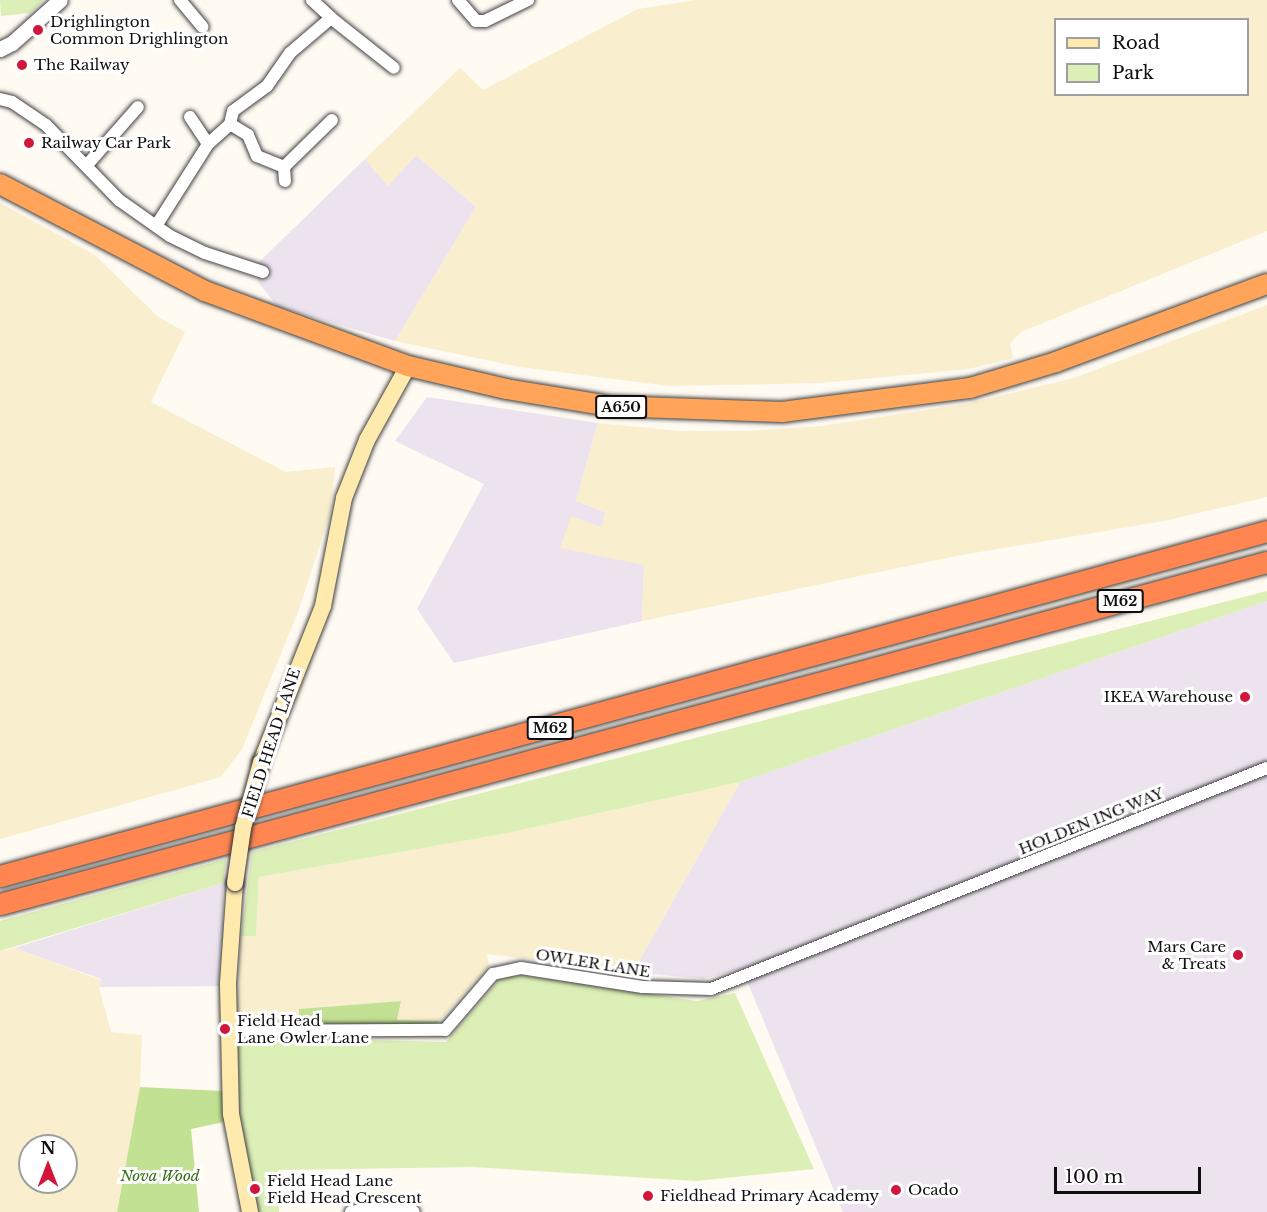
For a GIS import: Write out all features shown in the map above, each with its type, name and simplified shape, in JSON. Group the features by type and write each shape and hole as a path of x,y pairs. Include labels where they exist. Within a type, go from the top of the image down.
{"highway":[{"name":"A650","path":"0,184 205,291 408,366 506,389 609,406 782,412 970,388 1056,362 1267,284"},
{"name":"M62","path":"0,876 1267,531"},
{"name":"M62","path":"0,904 1267,562"},
{"name":"M62","path":"973,641 1085,622 1267,577"}],"main road":[{"name":"FIELD HEAD LANE","path":"250,1212 231,1114 228,1031 235,883 243,828 261,762 323,606 344,498 366,440 408,366"}],"street":[{"path":"0,49 12,44 60,0"},
{"path":"180,0 203,27"},
{"path":"312,0 394,68"},
{"path":"458,0 476,21 486,21 528,0"},
{"path":"156,226 208,144 230,124 233,111 267,86 290,53 331,18"},
{"path":"0,99 12,102 46,124 119,200 156,226 205,253 263,272"},
{"path":"87,165 138,107"},
{"path":"189,117 208,144"},
{"path":"285,181 284,167 332,120"},
{"path":"230,124 248,135 257,156 284,167"},
{"name":"HOLDEN ING WAY","path":"928,903 1267,768"},
{"name":"OWLER LANE","path":"228,1031 445,1030 493,974 520,968 643,987 711,989 928,903"},
{"path":"351,1212 384,1207 414,1212"}],"shaded area":[{"path":"696,0 1267,0 1267,231 1021,332 1010,344 1013,358 969,369 821,383 669,386 520,367 395,341 476,207 416,155 388,186 365,159 460,68 483,90 638,9"},
{"path":"416,155 476,207 395,341 278,307 258,282 257,264 365,159 388,186"},
{"path":"0,203 95,255 157,316 185,332 151,402 286,472 335,467 330,514 298,612 242,749 221,777 0,839"},
{"path":"1267,305 1267,497 1164,521 956,556 642,621 644,565 560,548 571,516 602,527 605,512 576,501 598,423 679,431 750,431 822,426 971,403 1074,378"},
{"path":"427,397 598,423 576,501 605,512 602,527 644,565 642,621 454,663 417,609 484,484 395,441"},
{"path":"1267,601 1267,1212 843,1212 742,969 703,979 633,972 740,782"},
{"path":"740,782 633,972 487,954 489,966 439,1021 397,1020 401,1001 299,1009 299,1025 236,1024 241,936 256,936 259,877 508,833"},
{"path":"223,883 223,986 99,987 101,979 14,948"},
{"path":"14,948 101,980 99,987 111,1032 142,1035 140,1087 117,1212 0,1212 0,951"}],"green space":[{"path":"0,0 44,0 30,13 1,16"},
{"path":"1267,591 1267,601 740,782 508,833 259,877 256,936 241,936 252,852"},
{"path":"226,859 223,883 0,951 0,921"},
{"path":"523,975 697,1001 735,993 814,1169 696,1181 473,1167 279,1170 279,1212 256,1212 235,1116 234,1037 446,1042 500,979"},
{"path":"401,1001 397,1020 439,1021 435,1026 299,1025 299,1009"},
{"name":"Nova Wood","path":"140,1087 223,1091 224,1122 191,1129 199,1212 117,1212"}],"place":[{"name":"Drighlington Common Drighlington","path":"38,30"},
{"name":"The Railway","path":"22,65"},
{"name":"Railway Car Park","path":"29,143"},
{"name":"IKEA Warehouse","path":"1245,697"},
{"name":"Mars Care & Treats","path":"1238,955"},
{"name":"Field Head Lane Owler Lane","path":"225,1029"},
{"name":"Field Head Lane Field Head Crescent","path":"255,1189"},
{"name":"Ocado","path":"896,1190"},
{"name":"Fieldhead Primary Academy","path":"648,1196"}]}
